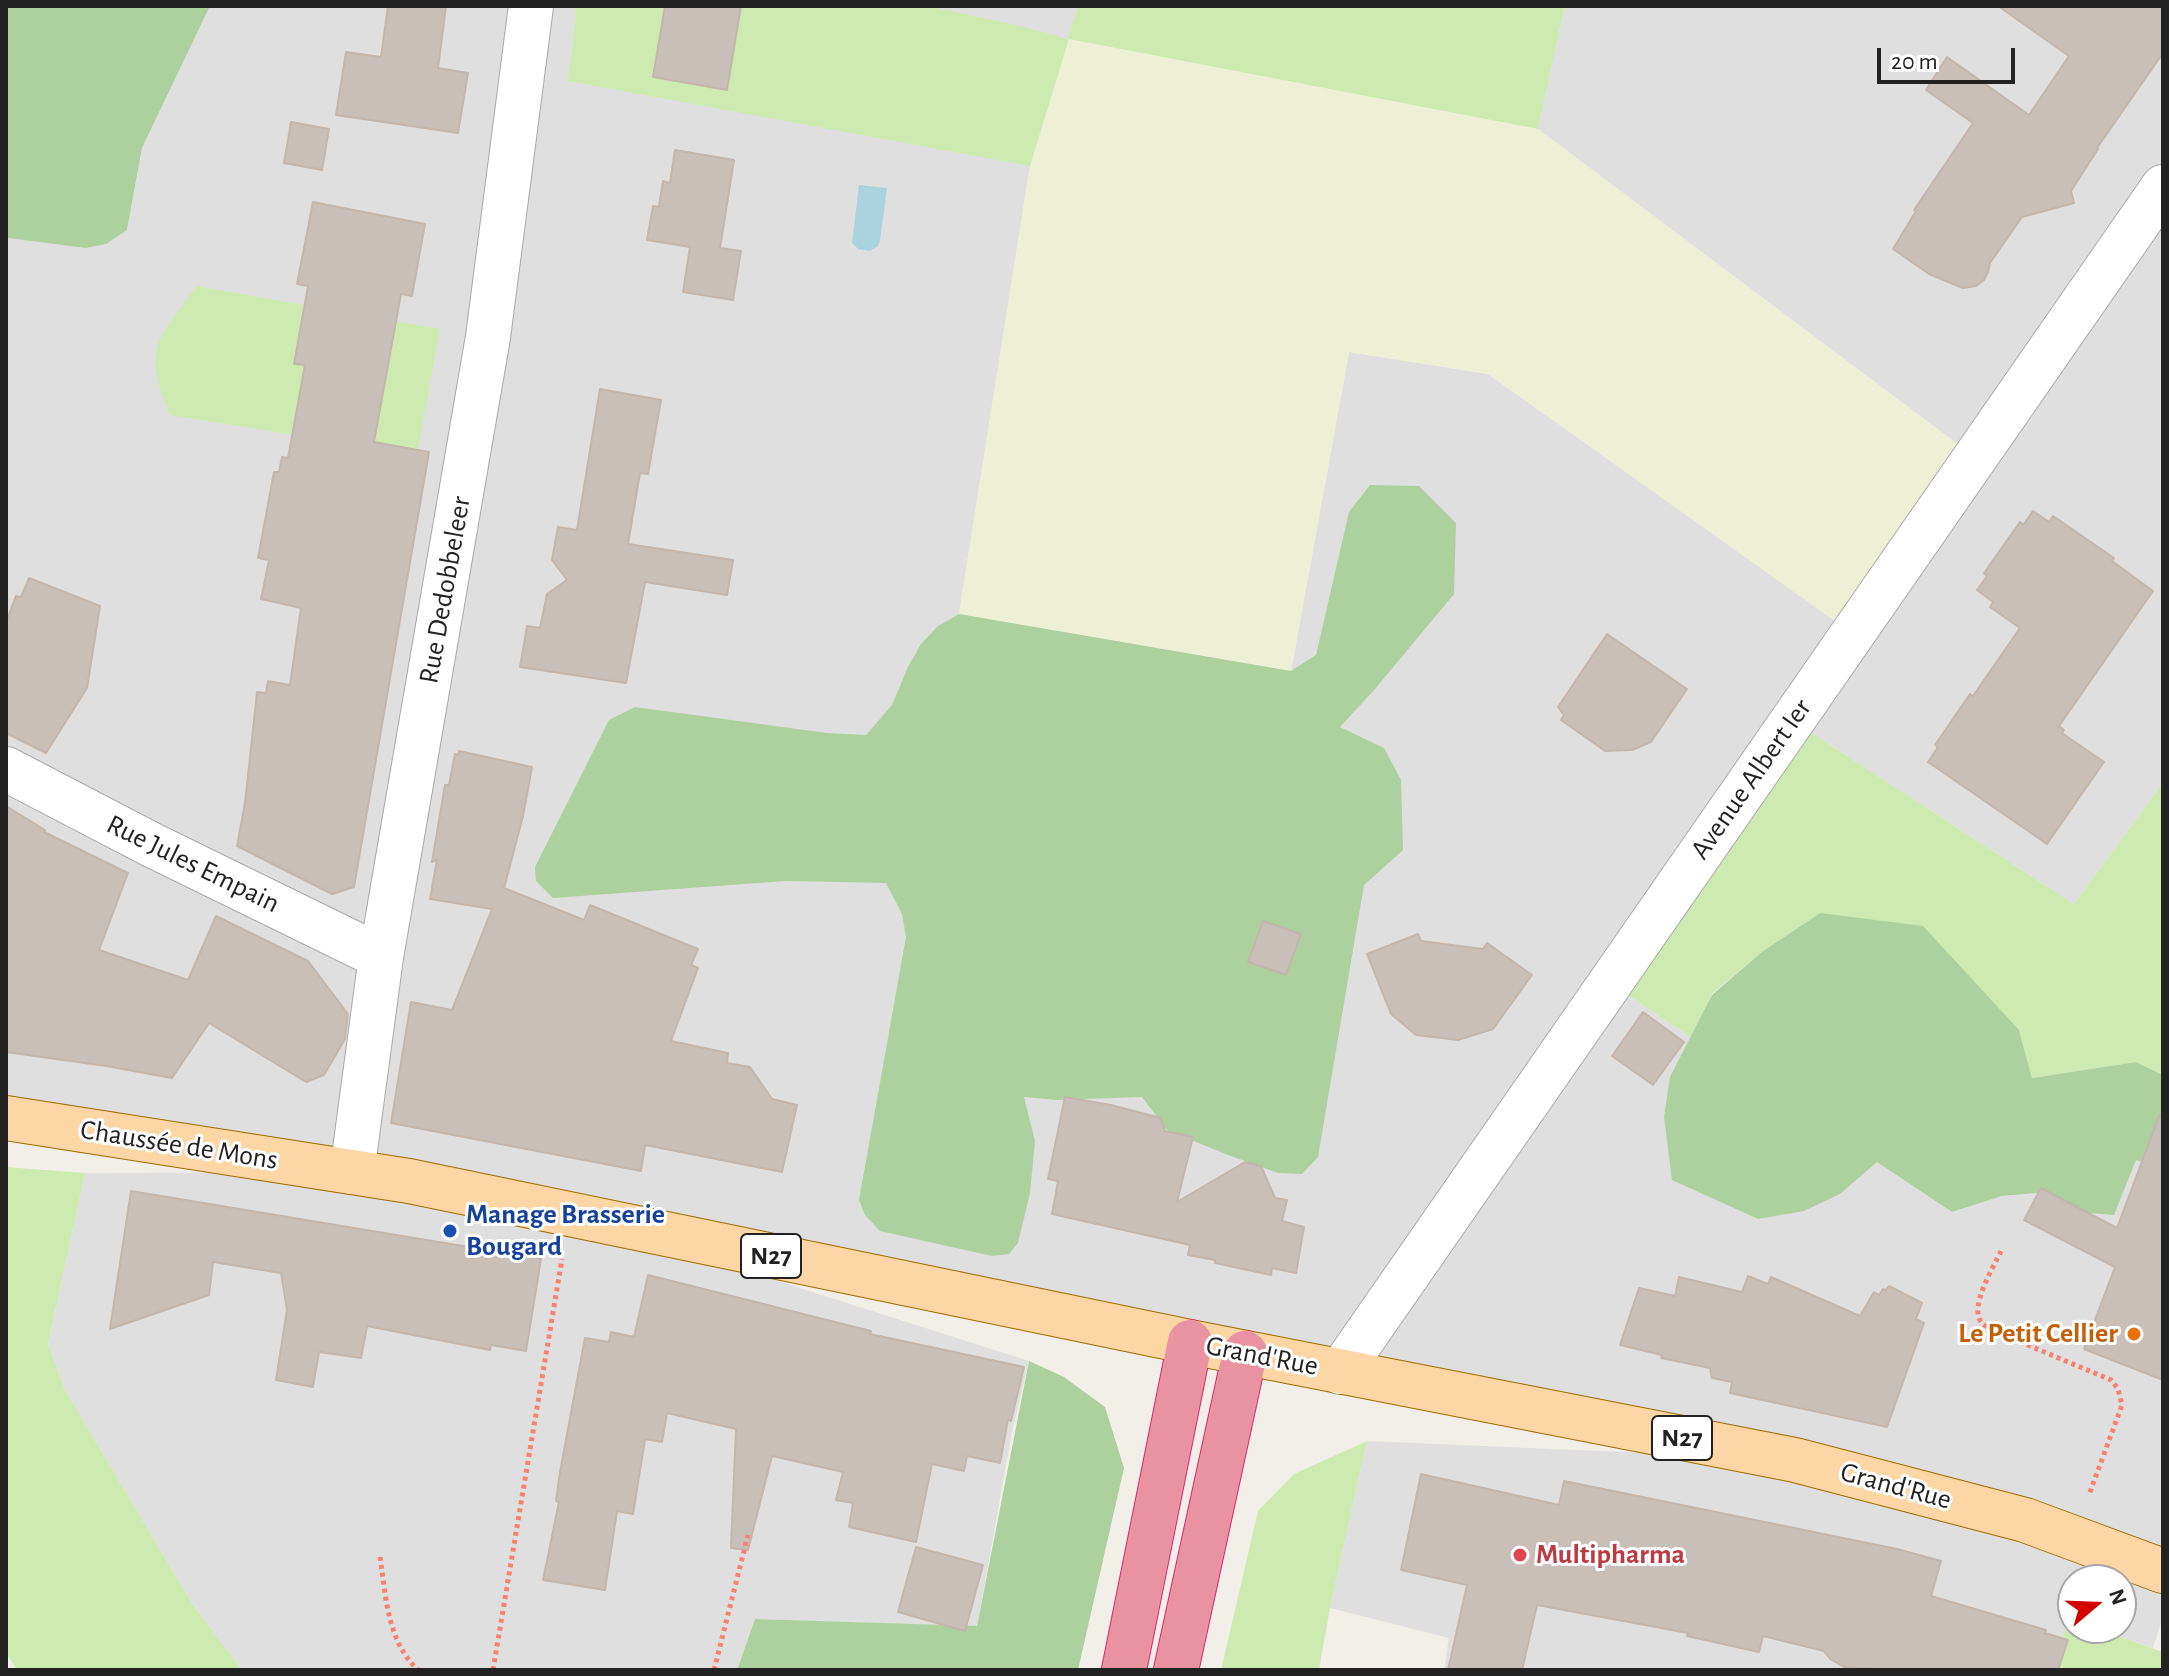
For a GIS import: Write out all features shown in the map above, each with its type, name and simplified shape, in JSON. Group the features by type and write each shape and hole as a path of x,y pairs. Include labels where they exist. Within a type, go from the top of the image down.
{"highway":[{"path":"1124,1670 1190,1342"},
{"path":"1176,1670 1245,1353"}],"main road":[{"name":"Chaussée de Mons","path":"6,1118 352,1172"},
{"name":"Grand'Rue","path":"352,1172 409,1181 1340,1372 1795,1460 2025,1520 2163,1571"}],"street":[{"name":"Rue Dedobbeleer","path":"352,1172 381,957 488,337 531,6"},
{"name":"Avenue Albert Ier","path":"1340,1372 2163,187"},
{"name":"Rue Jules Empain","path":"6,769 152,845 381,957"}],"path":[{"path":"490,1670 570,1214"},
{"path":"2001,1251 1978,1302 1978,1315 1982,1323 2111,1380 2118,1389 2122,1405 2071,1537"},
{"path":"714,1670 748,1535"},
{"path":"380,1557 393,1636 408,1661 418,1670"}],"shaded area":[{"path":"210,6 1078,6 1030,166 959,614 1291,671 1349,352 1488,374 1852,633 1974,457 1538,129 1565,6 2163,6 2163,783 2074,904 1792,720 1610,983 1952,1212 2002,1196 2037,1193 2077,1212 2136,1159 2163,1170 2163,1617 2153,1648 2137,1642 2137,1564 2057,1564 2057,1644 2063,1644 2053,1670 1444,1670 1449,1638 1330,1608 1367,1441 1787,1459 580,1218 1029,1361 1012,1432 977,1627 755,1619 737,1670 242,1670 193,1605 65,1390 48,1344 85,1173 344,1172 6,1118 6,234 9,238 127,230 142,148"}],"green space":[{"path":"6,6 210,6 142,148 127,230 106,244 86,248 8,238 6,234"},
{"path":"575,6 928,6 1068,39 1078,6 1565,6 1538,129 1069,39 1030,166 568,81"},
{"path":"1069,39 1538,129 1975,457 1852,633 1489,374 1349,352 1291,671 959,614 1030,166"},
{"path":"197,286 440,329 417,455 170,415 157,376 156,352 167,327"},
{"path":"1370,485 1419,486 1456,523 1454,594 1340,727 1384,748 1401,780 1403,850 1364,885 1318,1157 1302,1174 1278,1173 1167,1130 1142,1097 1058,1100 1024,1097 1035,1141 1030,1193 1018,1243 1009,1254 992,1256 880,1231 865,1215 859,1200 906,937 902,914 886,883 786,881 553,898 536,881 535,867 609,720 635,707 827,733 866,735 892,705 921,644 938,626 959,614 1291,671 1316,655 1349,512"},
{"path":"1792,720 2074,904 2163,783 2163,1075 2136,1062 2032,1078 2019,1030 1820,913 1763,951 1712,994 1692,1038 1610,983"},
{"path":"1820,913 1923,926 2019,1030 2032,1078 2136,1062 2163,1075 2163,1169 2136,1160 2114,1215 2077,1212 2037,1193 2002,1196 1952,1212 1877,1162 1840,1194 1804,1211 1758,1219 1672,1180 1664,1117 1670,1077 1712,995 1763,951"},
{"path":"6,1167 85,1173 48,1344 65,1390 193,1605 242,1670 17,1670 6,1653"},
{"path":"1029,1361 1064,1377 1105,1407 1124,1468 1078,1670 737,1670 755,1619 977,1626"},
{"path":"1367,1441 1319,1670 1221,1670 1258,1511 1294,1474"},
{"path":"2137,1643 2163,1652 2163,1670 2053,1670 2061,1644"}],"water":[{"path":"859,185 887,188 880,241 870,251 858,249 852,243"}],"building":[{"path":"388,6 446,6 438,68 468,73 458,133 336,115 346,52 381,57"},
{"path":"665,6 741,6 727,90 653,77"},
{"path":"1998,6 2163,6 2163,53 2071,191 2074,203 2022,217 1990,263 1984,280 1976,286 1963,288 1929,274 1893,249 1914,210 1973,123 1926,90 1947,57 2029,115 2069,56"},
{"path":"291,122 329,129 322,170 284,163"},
{"path":"675,150 734,160 720,248 741,251 733,300 683,292 690,247 647,240 653,206 659,207 663,181 670,183"},
{"path":"313,202 425,224 412,296 401,294 374,442 429,452 354,887 332,894 237,846 257,692 266,693 268,681 290,685 301,608 261,599 269,560 258,558 274,472 279,472 282,457 288,458 305,365 294,364 308,286 297,284"},
{"path":"600,389 661,400 648,474 640,473 628,544 733,560 727,595 645,582 626,683 520,667 527,626 540,628 547,594 567,580 552,560 558,527 577,530"},
{"path":"2033,511 2049,522 2053,516 2114,558 2112,561 2153,591 2059,726 2064,730 2062,733 2104,762 2047,844 1928,762 1938,747 1935,745 1970,694 1973,696 2020,628 1990,607 1993,602 1977,590 1987,576 1984,573 2020,522 2023,525"},
{"path":"29,578 100,606 87,688 46,753 6,733 6,622 16,596 21,597"},
{"path":"1607,634 1687,689 1651,742 1632,750 1605,751 1561,720 1564,715 1558,707"},
{"path":"459,751 532,767 504,888 584,920 590,905 698,949 691,965 698,968 671,1041 728,1053 727,1063 750,1067 772,1099 797,1105 782,1172 645,1145 641,1171 391,1123 411,1002 452,1010 492,909 430,899 437,860 432,862 445,785 449,785 455,754 458,755"},
{"path":"6,806 44,832 128,873 99,950 188,980 216,916 308,961 348,1014 345,1039 324,1075 306,1082 209,1023 172,1078 6,1052"},
{"path":"1263,921 1301,934 1286,975 1248,962"},
{"path":"1418,934 1421,941 1483,949 1487,943 1532,975 1493,1029 1458,1040 1416,1035 1391,1014 1367,954"},
{"path":"1643,1012 1684,1042 1653,1085 1612,1056"},
{"path":"1065,1097 1161,1118 1165,1131 1193,1137 1177,1202 1245,1162 1261,1166 1275,1198 1287,1200 1282,1221 1304,1227 1296,1273 1272,1268 1271,1275 1215,1263 1215,1260 1188,1255 1190,1245 1052,1214 1058,1181 1048,1179"},
{"path":"2159,1116 2163,1116 2163,1380 2084,1349 2115,1267 2024,1220 2041,1188 2117,1228"},
{"path":"131,1191 541,1259 526,1351 491,1345 490,1350 367,1326 361,1358 319,1352 313,1387 276,1380 287,1310 281,1273 213,1262 209,1295 110,1329"},
{"path":"648,1275 871,1331 870,1334 1024,1367 1011,1421 1008,1419 1000,1463 967,1456 964,1471 932,1464 916,1542 849,1527 853,1503 836,1500 843,1472 772,1456 748,1550 731,1548 736,1429 667,1413 662,1442 645,1439 633,1514 617,1511 605,1590 543,1580 559,1502 556,1501 560,1472 585,1338 609,1342 611,1332 634,1337"},
{"path":"1748,1276 1768,1284 1771,1277 1860,1316 1874,1292 1879,1295 1889,1286 1922,1303 1916,1319 1924,1323 1887,1427 1730,1393 1732,1382 1712,1378 1710,1368 1661,1358 1662,1355 1620,1345 1639,1288 1675,1296 1679,1277 1742,1292"},
{"path":"1421,1474 1559,1505 1564,1481 1897,1549 1941,1561 1931,1596 2046,1630 2045,1633 2057,1637 2057,1644 2067,1644 2058,1670 1844,1667 1830,1659 1824,1651 1763,1636 1759,1652 1687,1636 1688,1633 1537,1605 1522,1670 1448,1670 1467,1585 1401,1570"},
{"path":"916,1547 983,1565 965,1631 898,1612"}],"place":[{"name":"Manage Brasserie Bougard","path":"450,1231"},
{"name":"Le Petit Cellier","path":"2134,1334"},
{"name":"Multipharma","path":"1520,1555"}]}
